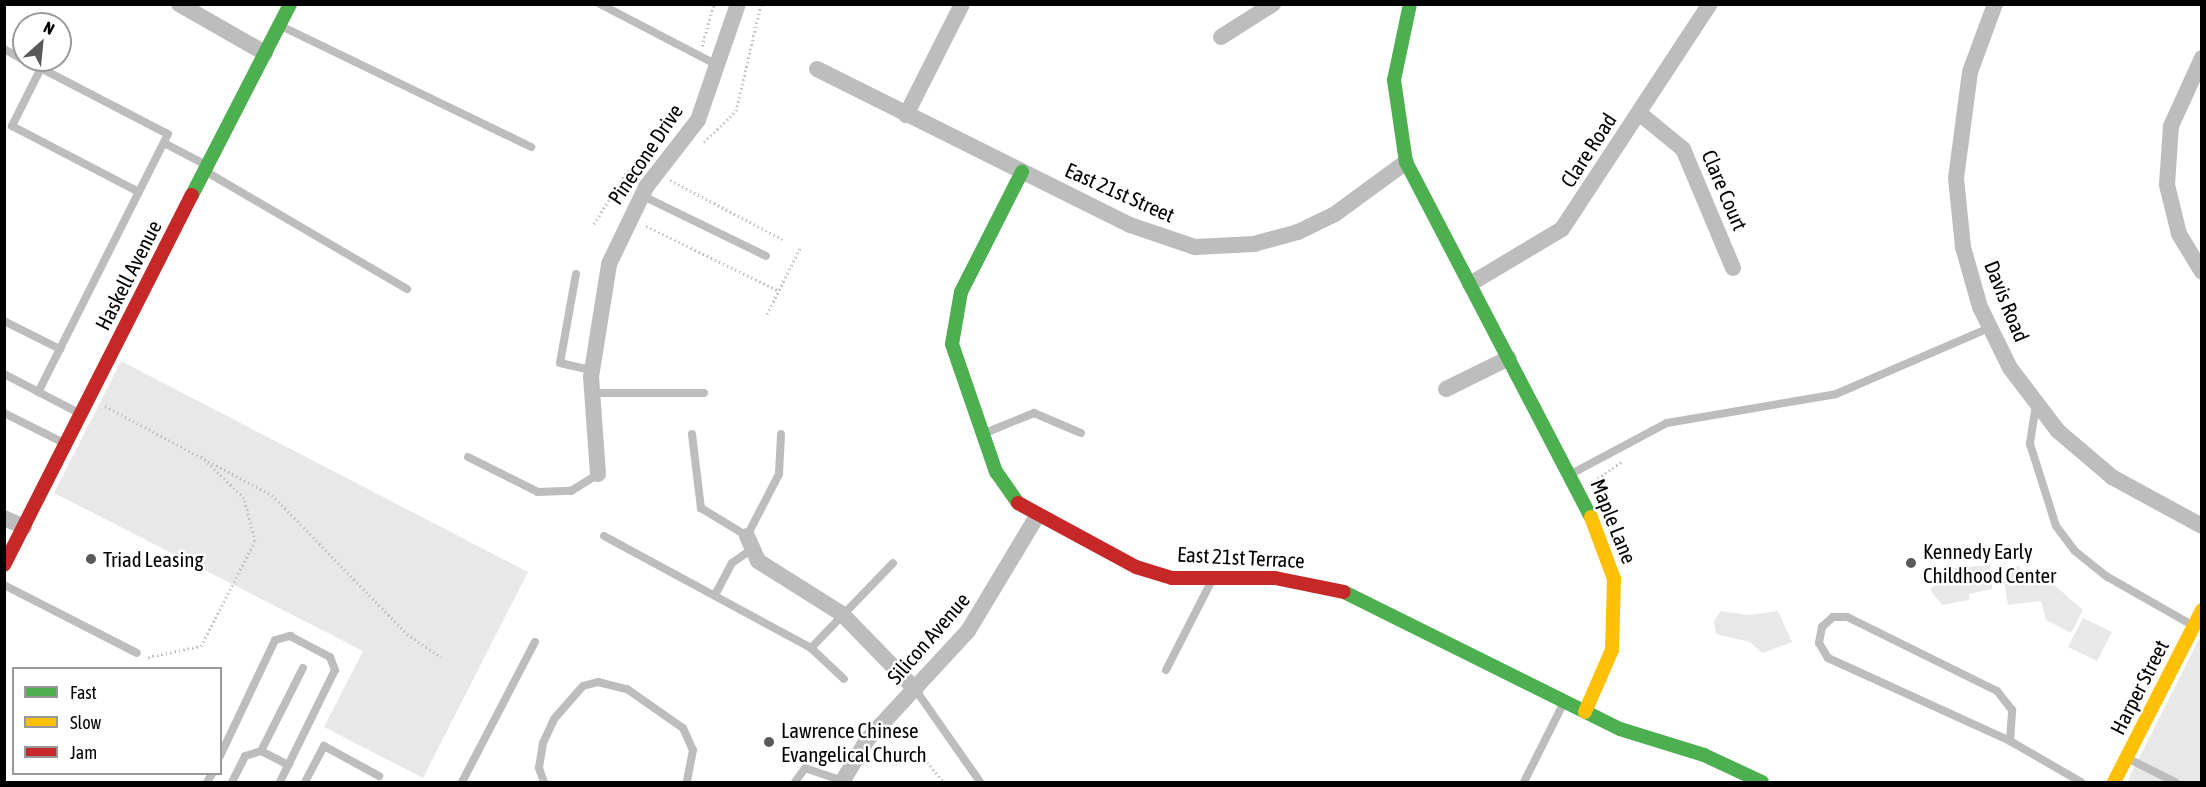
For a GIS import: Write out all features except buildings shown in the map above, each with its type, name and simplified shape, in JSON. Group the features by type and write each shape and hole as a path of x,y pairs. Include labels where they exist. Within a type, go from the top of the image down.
{"street":[{"path":"179,4 265,53"},
{"name":"Haskell Avenue","path":"4,565 290,4"},
{"name":"Pinecone Drive","path":"598,474 591,370 604,281 636,220 698,120 720,66 738,4"},
{"path":"906,115 962,4"},
{"path":"1221,37 1273,4"},
{"name":"Maple Lane","path":"1410,4 1394,80 1407,162 1570,474 1606,554 1617,602 1612,650 1586,712"},
{"name":"Clare Road","path":"1470,284 1562,229 1710,4"},
{"name":"Davis Road","path":"1995,4 1970,72 1956,178 1963,247 1989,328 2036,405 2112,477 2202,526"},
{"path":"2202,58 2171,126 2167,185 2179,234 2202,272"},
{"name":"East 21st Street","path":"817,69 906,115 1156,236 1215,248 1275,240 1316,224 1407,162"},
{"name":"Clare Court","path":"1639,114 1683,149 1733,267"},
{"name":"East 21st Terrace","path":"1022,172 961,292 952,328 955,365 1003,486 1037,516 1136,567 1211,582 1275,578 1337,588 1586,712 1762,783"},
{"path":"1446,389 1509,358"},
{"name":"Silicon Avenue","path":"842,782 861,748 980,614 1037,516"},
{"path":"4,518 24,528"},
{"path":"749,542 758,561 842,614 915,688"},
{"name":"Harper Street","path":"2114,783 2202,610"}],"lane":[{"path":"600,4 720,66"},
{"path":"280,25 531,147"},
{"path":"39,72 12,126 139,192"},
{"path":"38,392 168,134 49,72"},
{"path":"164,143 407,289"},
{"path":"649,198 766,256"},
{"path":"576,274 560,363 591,370"},
{"path":"4,321 60,349"},
{"path":"1570,474 1667,423 1836,394 1989,328"},
{"path":"4,374 82,414"},
{"path":"591,393 704,393"},
{"path":"2036,405 2030,444 2056,526 2106,576 2194,626"},
{"path":"4,413 67,444"},
{"path":"982,434 1034,413 1081,432"},
{"path":"693,434 694,488 701,508 749,542"},
{"path":"715,595 732,563 749,542 779,474 781,434"},
{"path":"468,457 538,492 571,491 598,474"},
{"path":"604,536 811,648 844,679"},
{"path":"811,648 892,563"},
{"path":"1166,670 1211,582"},
{"path":"4,585 137,653"},
{"path":"2010,741 2012,710 1997,691 1847,617 1833,617 1822,627 1818,643 1828,658 2010,741 2081,783"},
{"path":"222,752 275,640 290,636 330,657 335,670 280,783"},
{"path":"462,783 535,642"},
{"path":"261,751 303,668"},
{"path":"544,783 539,768 543,743 554,719 583,686 598,682 627,689 683,728 693,750 687,783"},
{"path":"915,688 980,783"},
{"path":"1524,783 1564,701"},
{"path":"305,783 324,747 380,776"},
{"path":"232,783 245,756 261,751 289,765"},
{"path":"2127,758 2175,783"},
{"path":"795,783 805,768 842,782"}],"path":[{"path":"702,46 714,4"},
{"path":"702,144 736,111 761,4"},
{"path":"639,234 636,220 649,198 675,174"},
{"path":"636,220 779,291"},
{"path":"767,314 800,248"},
{"path":"90,399 198,452 272,495 310,528 407,634 441,657"},
{"path":"137,653 166,657 201,646 255,541 244,498 198,452"},
{"path":"1590,483 1629,456"},
{"path":"927,762 944,783"}],"shaded area":[{"path":"121,361 528,572 423,778 324,727 363,651 54,493"},
{"path":"1990,565 1992,589 1969,594 1969,600 1942,605 1930,590 1945,569"},
{"path":"2019,566 2023,577 2035,568 2083,610 2071,633 2046,620 2041,601 2008,605 2004,581 2010,578 2008,568"},
{"path":"1720,611 1748,615 1778,611 1792,642 1762,653 1750,642 1716,634 1714,622"},
{"path":"2083,618 2112,632 2097,661 2068,647"},
{"path":"2201,635 2201,782 2127,782"}],"traffic: fast":[{"path":"192,195 290,4"},
{"path":"1410,4 1394,80 1406,162 1591,517"},
{"path":"1018,503 996,472 952,344 961,292 1022,172"},
{"path":"1344,592 1620,729 1704,755 1762,782"}],"traffic: slow":[{"path":"1585,712 1612,650 1614,579 1591,517"},
{"path":"2114,782 2202,610"}],"traffic: jam":[{"path":"4,565 192,195"},
{"path":"1018,503 1136,567 1172,578 1275,578 1344,592"}],"place":[{"name":"Triad Leasing","path":"91,559"},
{"name":"Kennedy Early Childhood Center","path":"1911,563"},
{"name":"Lawrence Chinese Evangelical Church","path":"769,742"}]}
